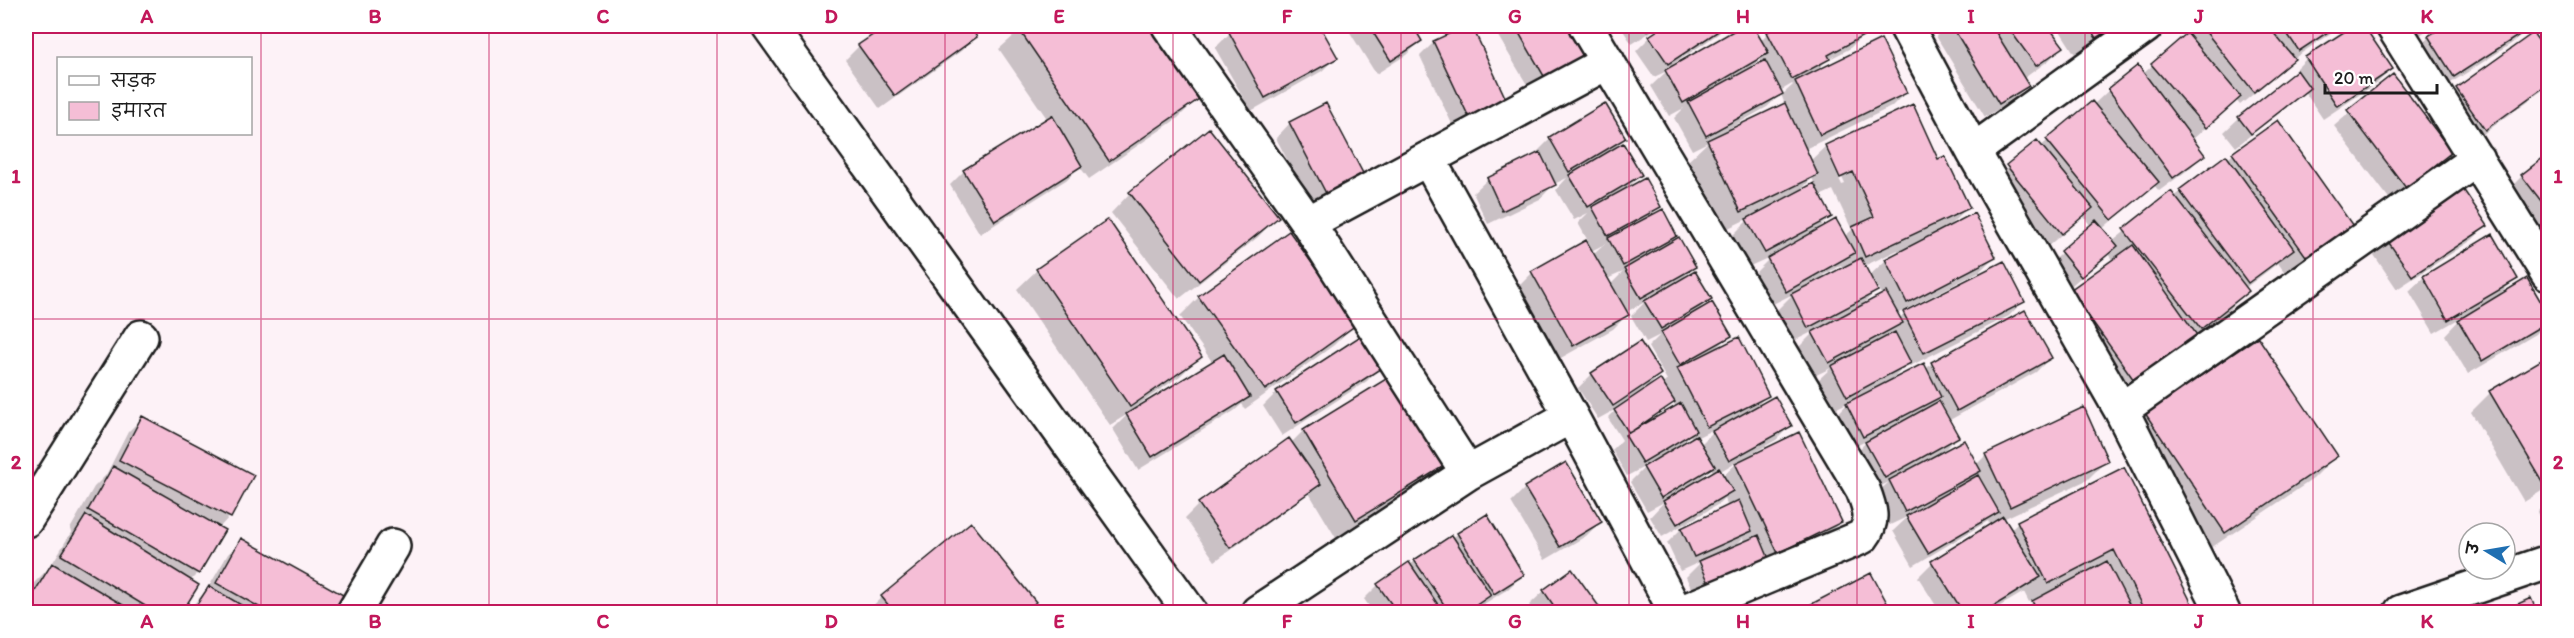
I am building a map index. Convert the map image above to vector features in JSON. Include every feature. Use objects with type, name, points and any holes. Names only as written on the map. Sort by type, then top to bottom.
[{"type":"street","points":[[769,26],[1190,612]]},
{"type":"street","points":[[1169,26],[1308,223],[1468,473]]},
{"type":"street","points":[[1586,26],[1863,490],[1871,511],[1868,529],[1862,537],[1682,612]]},
{"type":"street","points":[[1906,26],[1973,151],[2121,410],[2223,612]]},
{"type":"street","points":[[1973,151],[2146,26]]},
{"type":"street","points":[[2392,26],[2548,274]]},
{"type":"street","points":[[1308,223],[1608,62]]},
{"type":"street","points":[[1428,159],[1571,416],[1676,612]]},
{"type":"street","points":[[2121,410],[2476,159]]},
{"type":"street","points":[[26,520],[34,483],[141,337]]},
{"type":"street","points":[[1258,612],[1468,473],[1571,416]]},
{"type":"street","points":[[354,612],[393,546]]},
{"type":"street","points":[[2401,612],[2548,562]]},
{"type":"building","points":[[886,26],[969,26],[977,37],[895,96],[858,45]]},
{"type":"building","points":[[1022,26],[1149,26],[1199,99],[1109,161],[1018,28]]},
{"type":"building","points":[[1241,26],[1320,26],[1338,58],[1265,98],[1229,32]]},
{"type":"building","points":[[1369,26],[1413,26],[1422,41],[1391,61]]},
{"type":"building","points":[[1466,26],[1472,26],[1511,110],[1474,128],[1433,41]]},
{"type":"building","points":[[1515,26],[1570,26],[1594,66],[1552,90]]},
{"type":"building","points":[[1643,26],[1655,26],[1647,31]]},
{"type":"building","points":[[1664,26],[1726,26],[1668,64],[1649,36]]},
{"type":"building","points":[[1742,26],[1753,26],[1769,53],[1683,103],[1665,70]]},
{"type":"building","points":[[1779,26],[1860,26],[1865,35],[1828,55],[1830,59],[1792,79],[1767,32]]},
{"type":"building","points":[[1952,26],[1992,26],[2029,86],[1999,104]]},
{"type":"building","points":[[2007,26],[2048,26],[2064,47],[2036,66]]},
{"type":"building","points":[[2088,26],[2115,26],[2096,38]]},
{"type":"building","points":[[2201,26],[2268,26],[2295,59],[2254,92]]},
{"type":"building","points":[[2282,26],[2337,26],[2299,51]]},
{"type":"building","points":[[2353,26],[2364,26],[2393,69],[2337,106],[2305,57]]},
{"type":"building","points":[[2444,26],[2524,26],[2527,30],[2454,77],[2428,36]]},
{"type":"building","points":[[2187,33],[2241,97],[2206,128],[2151,64]]},
{"type":"building","points":[[2533,33],[2548,54],[2548,84],[2485,130],[2456,88]]},
{"type":"building","points":[[1881,39],[1907,93],[1820,135],[1795,81]]},
{"type":"building","points":[[1765,60],[1783,94],[1706,136],[1688,102]]},
{"type":"building","points":[[2138,65],[2205,155],[2173,178],[2108,89]]},
{"type":"building","points":[[2297,70],[2310,88],[2251,134],[2238,117]]},
{"type":"building","points":[[2393,74],[2452,152],[2406,188],[2347,110]]},
{"type":"building","points":[[2092,101],[2159,182],[2112,220],[2046,139]]},
{"type":"building","points":[[1326,103],[1366,179],[1329,199],[1289,122]]},
{"type":"building","points":[[1605,103],[1626,138],[1569,172],[1549,137]]},
{"type":"building","points":[[1785,103],[1818,175],[1741,212],[1707,140]]},
{"type":"building","points":[[1913,104],[1938,159],[1945,156],[1970,208],[1865,257],[1852,227],[1874,217],[1853,172],[1840,178],[1825,145]]},
{"type":"building","points":[[1052,115],[1082,166],[995,221],[963,170]]},
{"type":"building","points":[[2278,120],[2353,226],[2308,259],[2232,153]]},
{"type":"building","points":[[1209,128],[1279,217],[1199,281],[1129,192]]},
{"type":"building","points":[[2037,140],[2093,208],[2062,234],[2006,165]]},
{"type":"building","points":[[1623,143],[1642,175],[1588,207],[1569,175]]},
{"type":"building","points":[[1540,152],[1556,185],[1502,211],[1487,178]]},
{"type":"building","points":[[2548,154],[2548,210],[2521,175]]},
{"type":"building","points":[[2226,155],[2294,249],[2248,283],[2179,190]]},
{"type":"building","points":[[1645,178],[1661,207],[1608,236],[1592,207]]},
{"type":"building","points":[[1814,183],[1832,217],[1765,253],[1746,219]]},
{"type":"building","points":[[2463,189],[2488,226],[2412,276],[2387,240]]},
{"type":"building","points":[[2171,191],[2249,291],[2201,329],[2123,229]]},
{"type":"building","points":[[1663,209],[1677,236],[1623,266],[1608,238]]},
{"type":"building","points":[[1974,213],[1996,257],[1907,303],[1885,259]]},
{"type":"building","points":[[1108,219],[1202,357],[1130,407],[1036,269]]},
{"type":"building","points":[[1836,219],[1855,253],[1786,292],[1767,258]]},
{"type":"building","points":[[2096,220],[2118,246],[2081,277],[2060,251]]},
{"type":"building","points":[[1289,231],[1356,325],[1265,390],[1198,296]]},
{"type":"building","points":[[2492,234],[2518,279],[2448,320],[2423,276]]},
{"type":"building","points":[[1679,237],[1696,267],[1641,298],[1624,269]]},
{"type":"building","points":[[1586,240],[1629,315],[1573,346],[1531,271]]},
{"type":"building","points":[[2133,245],[2199,338],[2136,383],[2070,290]]},
{"type":"building","points":[[1861,258],[1878,291],[1808,328],[1791,294]]},
{"type":"building","points":[[2004,261],[2025,302],[1924,353],[1903,312]]},
{"type":"building","points":[[1695,271],[1712,299],[1661,329],[1644,301]]},
{"type":"building","points":[[2527,278],[2548,314],[2548,322],[2482,361],[2458,320]]},
{"type":"building","points":[[1886,292],[1903,323],[1829,363],[1812,332]]},
{"type":"building","points":[[1712,302],[1732,336],[1680,365],[1661,332]]},
{"type":"building","points":[[2025,310],[2052,358],[1957,411],[1931,362]]},
{"type":"building","points":[[1895,332],[1911,363],[1847,397],[1831,366]]},
{"type":"building","points":[[1362,335],[1383,367],[1296,423],[1276,391]]},
{"type":"building","points":[[1739,337],[1769,396],[1707,427],[1677,368]]},
{"type":"building","points":[[2258,337],[2338,456],[2225,533],[2145,413]]},
{"type":"building","points":[[1640,341],[1661,374],[1613,406],[1591,373]]},
{"type":"building","points":[[1224,354],[1250,397],[1152,457],[1126,414]]},
{"type":"building","points":[[2548,356],[2548,481],[2544,484],[2489,391]]},
{"type":"building","points":[[1924,363],[1941,397],[1863,437],[1846,403]]},
{"type":"building","points":[[1399,371],[1452,461],[1356,520],[1303,430]]},
{"type":"building","points":[[1660,379],[1675,402],[1629,433],[1614,410]]},
{"type":"building","points":[[1775,396],[1792,426],[1729,461],[1712,431]]},
{"type":"building","points":[[1939,401],[1959,437],[1885,478],[1865,442]]},
{"type":"building","points":[[1681,403],[1696,431],[1642,463],[1625,435]]},
{"type":"building","points":[[2084,407],[2108,461],[2010,507],[1985,454]]},
{"type":"building","points":[[142,416],[254,475],[231,518],[119,460]]},
{"type":"building","points":[[1799,432],[1842,522],[1778,553],[1735,463]]},
{"type":"building","points":[[1696,435],[1715,466],[1661,498],[1643,467]]},
{"type":"building","points":[[1289,438],[1321,484],[1230,548],[1198,503]]},
{"type":"building","points":[[1964,440],[1981,471],[1905,512],[1889,480]]},
{"type":"building","points":[[1566,462],[1602,522],[1560,547],[1524,487]]},
{"type":"building","points":[[113,466],[225,530],[199,574],[88,510]]},
{"type":"building","points":[[2124,467],[2196,612],[2145,612],[2114,550],[2048,584],[2017,521]]},
{"type":"building","points":[[1719,468],[1733,491],[1677,524],[1663,501]]},
{"type":"building","points":[[1978,475],[1999,512],[1928,553],[1906,516]]},
{"type":"building","points":[[1739,500],[1752,531],[1694,557],[1681,528]]},
{"type":"building","points":[[1487,514],[1524,575],[1494,594],[1457,533]]},
{"type":"building","points":[[86,515],[199,585],[182,612],[155,612],[61,555]]},
{"type":"building","points":[[2003,516],[2041,577],[1984,612],[1963,612],[1931,561]]},
{"type":"building","points":[[971,522],[1036,602],[1024,612],[894,612],[881,596]]},
{"type":"building","points":[[1452,535],[1491,595],[1466,612],[1449,612],[1414,560]]},
{"type":"building","points":[[1759,535],[1772,566],[1713,592],[1699,561]]},
{"type":"building","points":[[241,538],[345,596],[336,612],[268,612],[216,583]]},
{"type":"building","points":[[2107,561],[2133,612],[2038,612],[2032,601]]},
{"type":"building","points":[[1409,562],[1443,612],[1397,612],[1377,584]]},
{"type":"building","points":[[52,563],[135,612],[37,612],[26,606]]},
{"type":"building","points":[[1572,569],[1603,612],[1558,612],[1543,590]]},
{"type":"building","points":[[1871,573],[1892,612],[1798,612],[1798,611]]},
{"type":"building","points":[[209,586],[253,612],[192,612]]},
{"type":"building","points":[[2531,598],[2537,612],[2500,612]]}]
